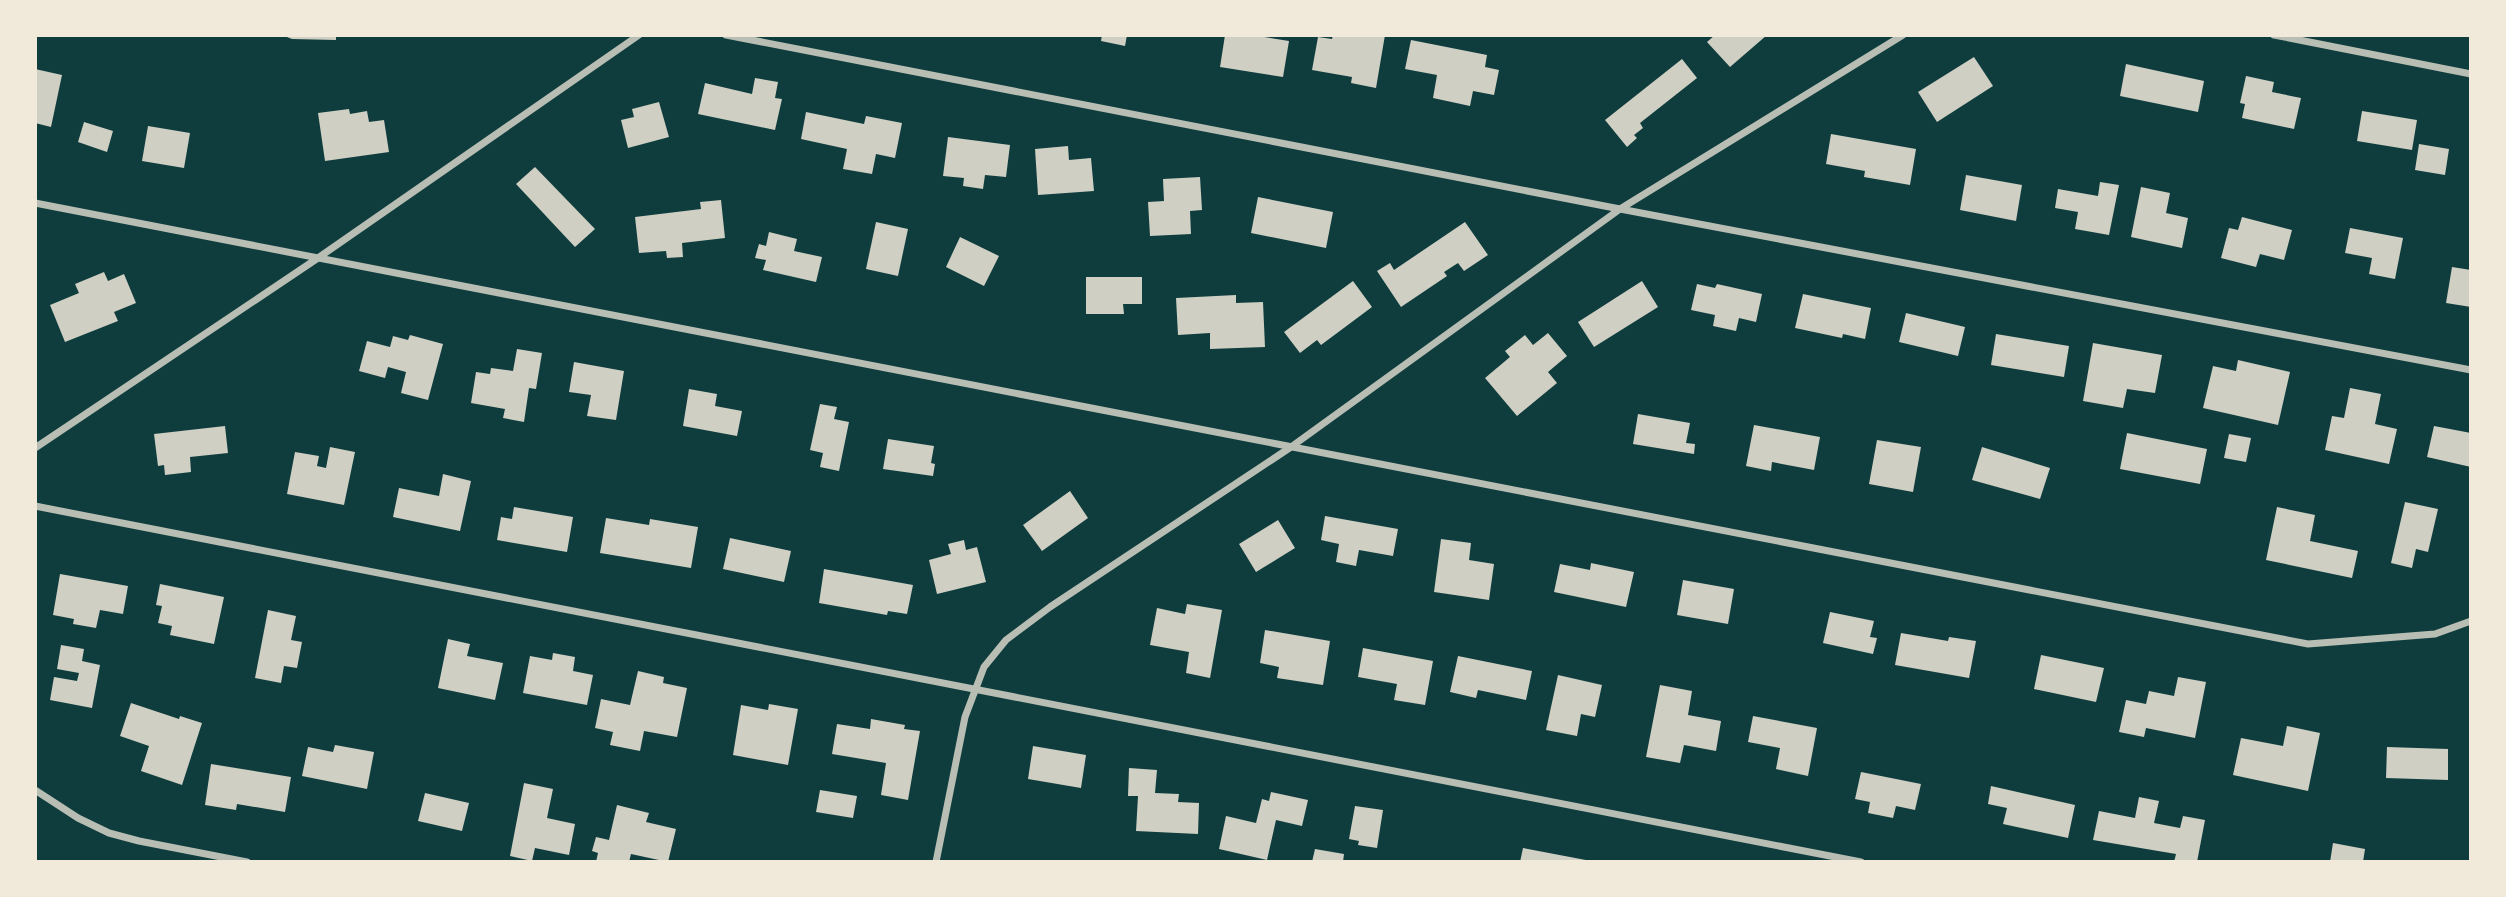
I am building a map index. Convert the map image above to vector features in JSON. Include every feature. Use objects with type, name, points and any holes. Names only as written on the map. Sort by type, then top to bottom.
[{"type":"street","points":[[35,448],[318,258],[639,35]]},
{"type":"street","points":[[726,35],[1620,209],[2471,370]]},
{"type":"street","points":[[936,862],[965,717],[973,690],[984,667],[1006,640],[1050,607],[1291,447],[1620,209],[1903,35]]},
{"type":"street","points":[[2274,35],[2471,74]]},
{"type":"street","points":[[35,202],[2308,644],[2435,634],[2471,621]]},
{"type":"street","points":[[35,506],[1861,862]]},
{"type":"street","points":[[35,790],[78,818],[109,833],[247,862]]},
{"type":"building","points":[[282,35],[336,35],[336,40],[292,39]]},
{"type":"building","points":[[1102,35],[1127,35],[1125,46],[1101,41]]},
{"type":"building","points":[[1225,35],[1252,35],[1289,41],[1283,77],[1220,67]]},
{"type":"building","points":[[1333,35],[1385,35],[1376,88],[1351,83],[1352,77],[1312,70],[1318,37],[1332,39]]},
{"type":"building","points":[[1715,35],[1767,35],[1730,67],[1707,42]]},
{"type":"building","points":[[1411,40],[1487,55],[1485,67],[1499,70],[1494,95],[1473,91],[1470,106],[1433,98],[1437,75],[1405,69]]},
{"type":"building","points":[[1974,57],[1993,86],[1937,122],[1918,92]]},
{"type":"building","points":[[1682,59],[1697,78],[1640,123],[1643,128],[1634,135],[1637,138],[1627,147],[1605,120]]},
{"type":"building","points":[[2126,64],[2204,81],[2198,112],[2120,96]]},
{"type":"building","points":[[35,69],[62,75],[51,127],[35,123]]},
{"type":"building","points":[[2246,76],[2274,82],[2272,92],[2301,98],[2294,129],[2242,118],[2245,104],[2240,103]]},
{"type":"building","points":[[755,78],[778,82],[775,98],[782,99],[775,130],[698,114],[705,83],[752,94]]},
{"type":"building","points":[[659,102],[669,137],[628,148],[621,120],[634,117],[632,109]]},
{"type":"building","points":[[349,109],[350,114],[367,111],[369,122],[384,120],[389,152],[325,161],[318,113]]},
{"type":"building","points":[[2362,111],[2417,120],[2412,150],[2357,141]]},
{"type":"building","points":[[806,112],[864,124],[866,116],[902,123],[895,158],[876,154],[872,174],[843,169],[847,149],[801,139]]},
{"type":"building","points":[[84,122],[113,131],[107,152],[78,142]]},
{"type":"building","points":[[148,126],[190,133],[184,168],[142,161]]},
{"type":"building","points":[[1831,134],[1916,149],[1910,185],[1864,177],[1865,171],[1826,164]]},
{"type":"building","points":[[948,137],[1010,145],[1006,177],[985,175],[983,189],[963,186],[964,178],[943,176]]},
{"type":"building","points":[[2419,144],[2449,149],[2445,175],[2415,170]]},
{"type":"building","points":[[1068,146],[1069,160],[1091,158],[1094,191],[1038,195],[1035,149]]},
{"type":"building","points":[[535,167],[595,229],[575,247],[516,184]]},
{"type":"building","points":[[1966,175],[2022,185],[2016,221],[1960,210]]},
{"type":"building","points":[[1200,177],[1202,210],[1190,211],[1191,234],[1150,236],[1148,202],[1164,201],[1163,179]]},
{"type":"building","points":[[2100,182],[2119,185],[2109,235],[2075,229],[2078,212],[2055,208],[2058,189],[2098,196]]},
{"type":"building","points":[[2141,187],[2170,193],[2166,213],[2188,218],[2182,248],[2131,237]]},
{"type":"building","points":[[1258,197],[1333,212],[1326,248],[1251,233]]},
{"type":"building","points":[[721,200],[725,238],[682,243],[683,257],[667,258],[666,251],[639,253],[635,217],[701,209],[700,202]]},
{"type":"building","points":[[2242,217],[2292,230],[2284,260],[2260,254],[2256,267],[2221,258],[2229,228],[2238,230]]},
{"type":"building","points":[[876,222],[908,229],[898,276],[866,269]]},
{"type":"building","points":[[1465,222],[1488,255],[1464,271],[1458,263],[1444,272],[1447,276],[1401,307],[1377,271],[1390,263],[1394,270]]},
{"type":"building","points":[[2350,228],[2403,238],[2395,279],[2369,274],[2372,258],[2345,253]]},
{"type":"building","points":[[769,232],[797,239],[794,251],[822,257],[816,282],[763,270],[766,260],[755,258],[759,244],[766,246]]},
{"type":"building","points":[[960,237],[999,256],[984,286],[946,267]]},
{"type":"building","points":[[2452,267],[2471,270],[2471,307],[2446,303]]},
{"type":"building","points":[[104,272],[108,281],[124,274],[136,303],[114,312],[118,321],[65,342],[50,305],[79,293],[75,284]]},
{"type":"building","points":[[1086,277],[1142,277],[1142,304],[1123,304],[1124,314],[1086,314]]},
{"type":"building","points":[[1353,281],[1372,307],[1321,345],[1317,340],[1300,353],[1284,332]]},
{"type":"building","points":[[1642,281],[1658,307],[1594,347],[1578,322]]},
{"type":"building","points":[[1697,284],[1715,288],[1717,284],[1762,294],[1756,322],[1739,318],[1736,331],[1713,326],[1715,315],[1691,310]]},
{"type":"building","points":[[1803,294],[1871,308],[1865,339],[1843,334],[1842,338],[1795,328]]},
{"type":"building","points":[[1236,295],[1236,303],[1263,302],[1265,347],[1210,349],[1210,333],[1178,335],[1176,298]]},
{"type":"building","points":[[1906,313],[1965,327],[1958,356],[1899,342]]},
{"type":"building","points":[[1548,333],[1567,356],[1548,372],[1557,383],[1517,416],[1485,378],[1510,357],[1505,351],[1525,335],[1533,345]]},
{"type":"building","points":[[1996,334],[2069,346],[2064,377],[1991,365]]},
{"type":"building","points":[[410,335],[443,344],[428,400],[401,393],[406,372],[388,367],[385,378],[359,371],[367,341],[390,347],[393,336],[408,340]]},
{"type":"building","points":[[2093,343],[2162,355],[2155,393],[2127,389],[2123,408],[2083,401]]},
{"type":"building","points":[[517,349],[542,353],[536,389],[529,388],[524,422],[503,418],[505,409],[471,403],[476,372],[490,374],[491,368],[513,371]]},
{"type":"building","points":[[2238,360],[2290,372],[2278,425],[2203,408],[2213,366],[2236,371]]},
{"type":"building","points":[[574,362],[624,371],[616,420],[587,416],[591,395],[569,392]]},
{"type":"building","points":[[2350,388],[2381,394],[2375,424],[2397,429],[2389,464],[2325,450],[2332,416],[2344,418]]},
{"type":"building","points":[[689,389],[717,394],[715,406],[742,411],[737,436],[683,426]]},
{"type":"building","points":[[820,404],[837,407],[834,419],[849,422],[839,471],[820,467],[823,453],[810,450]]},
{"type":"building","points":[[1638,414],[1690,423],[1686,443],[1695,444],[1694,454],[1633,444]]},
{"type":"building","points":[[1754,425],[1820,437],[1814,470],[1772,462],[1771,471],[1746,466]]},
{"type":"building","points":[[225,426],[228,453],[190,457],[191,472],[165,475],[164,465],[158,466],[154,434]]},
{"type":"building","points":[[2434,426],[2471,433],[2471,467],[2427,457]]},
{"type":"building","points":[[2127,433],[2207,449],[2200,484],[2120,469]]},
{"type":"building","points":[[2229,434],[2251,438],[2246,462],[2224,458]]},
{"type":"building","points":[[888,439],[934,446],[931,463],[935,464],[933,476],[883,469]]},
{"type":"building","points":[[1877,440],[1921,447],[1913,492],[1869,484]]},
{"type":"building","points":[[330,447],[355,452],[344,505],[287,494],[295,452],[319,456],[317,466],[326,468]]},
{"type":"building","points":[[1982,447],[2050,468],[2040,499],[1972,480]]},
{"type":"building","points":[[443,474],[471,481],[460,531],[393,517],[399,488],[439,496]]},
{"type":"building","points":[[1070,491],[1088,518],[1042,551],[1023,525]]},
{"type":"building","points":[[2405,502],[2438,509],[2428,552],[2416,549],[2412,568],[2391,563]]},
{"type":"building","points":[[514,507],[573,517],[567,552],[497,540],[501,517],[512,519]]},
{"type":"building","points":[[2277,507],[2315,515],[2310,541],[2358,551],[2352,578],[2266,560]]},
{"type":"building","points":[[1325,516],[1398,529],[1393,556],[1359,550],[1356,566],[1336,562],[1339,544],[1321,540]]},
{"type":"building","points":[[606,518],[649,525],[650,519],[698,527],[691,568],[600,553]]},
{"type":"building","points":[[1278,520],[1295,548],[1256,572],[1239,544]]},
{"type":"building","points":[[730,538],[791,551],[784,582],[723,569]]},
{"type":"building","points":[[1441,539],[1471,543],[1469,560],[1494,564],[1489,600],[1434,592]]},
{"type":"building","points":[[964,540],[966,550],[977,547],[986,582],[937,594],[929,560],[951,554],[948,544]]},
{"type":"building","points":[[1591,563],[1634,572],[1626,607],[1554,592],[1560,564],[1590,570]]},
{"type":"building","points":[[824,569],[913,585],[907,614],[888,611],[887,615],[819,603]]},
{"type":"building","points":[[60,574],[128,586],[123,614],[100,610],[96,628],[73,624],[74,619],[53,615]]},
{"type":"building","points":[[1683,580],[1734,589],[1728,624],[1677,615]]},
{"type":"building","points":[[160,584],[224,597],[214,644],[170,635],[172,626],[158,623],[162,606],[156,605]]},
{"type":"building","points":[[1187,604],[1222,610],[1210,678],[1186,673],[1189,652],[1150,645],[1157,608],[1185,614]]},
{"type":"building","points":[[268,610],[296,616],[291,640],[302,642],[297,668],[284,666],[281,683],[255,678]]},
{"type":"building","points":[[1830,612],[1874,621],[1870,637],[1877,638],[1873,654],[1823,643]]},
{"type":"building","points":[[1265,630],[1330,641],[1323,685],[1277,678],[1279,667],[1260,663]]},
{"type":"building","points":[[1901,633],[1948,641],[1949,637],[1976,641],[1969,678],[1895,665]]},
{"type":"building","points":[[448,639],[470,644],[467,656],[503,663],[495,700],[438,688]]},
{"type":"building","points":[[61,645],[84,649],[82,661],[100,665],[92,708],[50,700],[54,677],[77,681],[79,673],[57,669]]},
{"type":"building","points":[[1363,648],[1433,661],[1425,705],[1394,700],[1397,684],[1358,677]]},
{"type":"building","points":[[553,653],[575,657],[573,671],[593,675],[587,705],[523,693],[530,656],[552,660]]},
{"type":"building","points":[[2041,655],[2104,668],[2096,702],[2034,689]]},
{"type":"building","points":[[1458,656],[1532,671],[1526,700],[1478,690],[1476,698],[1450,692]]},
{"type":"building","points":[[638,671],[664,677],[663,683],[687,688],[677,737],[644,731],[640,751],[610,745],[613,732],[595,728],[601,699],[630,705]]},
{"type":"building","points":[[1558,675],[1602,685],[1595,717],[1581,714],[1577,736],[1546,730]]},
{"type":"building","points":[[2178,677],[2206,682],[2195,738],[2146,728],[2144,737],[2119,732],[2126,700],[2146,704],[2149,691],[2174,696]]},
{"type":"building","points":[[1660,685],[1692,691],[1688,715],[1721,721],[1716,751],[1684,745],[1680,763],[1646,757]]},
{"type":"building","points":[[131,703],[179,719],[180,716],[202,723],[182,785],[141,771],[149,746],[120,736]]},
{"type":"building","points":[[769,704],[798,709],[788,765],[733,755],[741,705],[768,710]]},
{"type":"building","points":[[1753,716],[1817,728],[1808,776],[1776,769],[1780,748],[1748,742]]},
{"type":"building","points":[[871,719],[905,725],[904,729],[920,731],[908,800],[881,795],[886,763],[832,754],[837,724],[870,729]]},
{"type":"building","points":[[2287,726],[2320,733],[2308,791],[2233,775],[2241,738],[2283,746]]},
{"type":"building","points":[[335,745],[374,752],[367,789],[302,776],[308,747],[333,752]]},
{"type":"building","points":[[1033,746],[1086,755],[1081,788],[1028,779]]},
{"type":"building","points":[[2387,747],[2448,749],[2448,780],[2386,778]]},
{"type":"building","points":[[211,764],[291,777],[285,812],[237,804],[236,810],[205,805]]},
{"type":"building","points":[[1129,768],[1157,770],[1155,793],[1179,794],[1178,802],[1199,803],[1198,834],[1136,831],[1138,796],[1128,796]]},
{"type":"building","points":[[1861,772],[1921,784],[1915,810],[1896,806],[1893,818],[1868,813],[1870,802],[1855,799]]},
{"type":"building","points":[[524,783],[553,789],[547,818],[575,824],[569,855],[535,848],[532,861],[510,856]]},
{"type":"building","points":[[1991,786],[2075,805],[2068,838],[2003,824],[2007,808],[1988,804]]},
{"type":"building","points":[[820,790],[857,796],[853,818],[816,812]]},
{"type":"building","points":[[1271,792],[1308,800],[1302,826],[1276,820],[1267,860],[1219,849],[1226,816],[1256,823],[1262,799],[1269,801]]},
{"type":"building","points":[[425,793],[469,803],[462,831],[418,821]]},
{"type":"building","points":[[2139,797],[2159,801],[2154,823],[2180,828],[2183,816],[2205,820],[2197,862],[2174,862],[2176,854],[2093,840],[2099,811],[2135,818]]},
{"type":"building","points":[[617,805],[649,813],[646,822],[676,829],[668,862],[631,854],[629,862],[596,862],[598,853],[592,851],[596,837],[609,840]]},
{"type":"building","points":[[1355,806],[1383,810],[1377,848],[1358,845],[1359,841],[1349,839]]},
{"type":"building","points":[[2333,843],[2365,849],[2363,862],[2330,862]]},
{"type":"building","points":[[1523,848],[1591,861],[1591,862],[1520,862]]},
{"type":"building","points":[[1315,849],[1344,854],[1343,862],[1312,862]]}]
